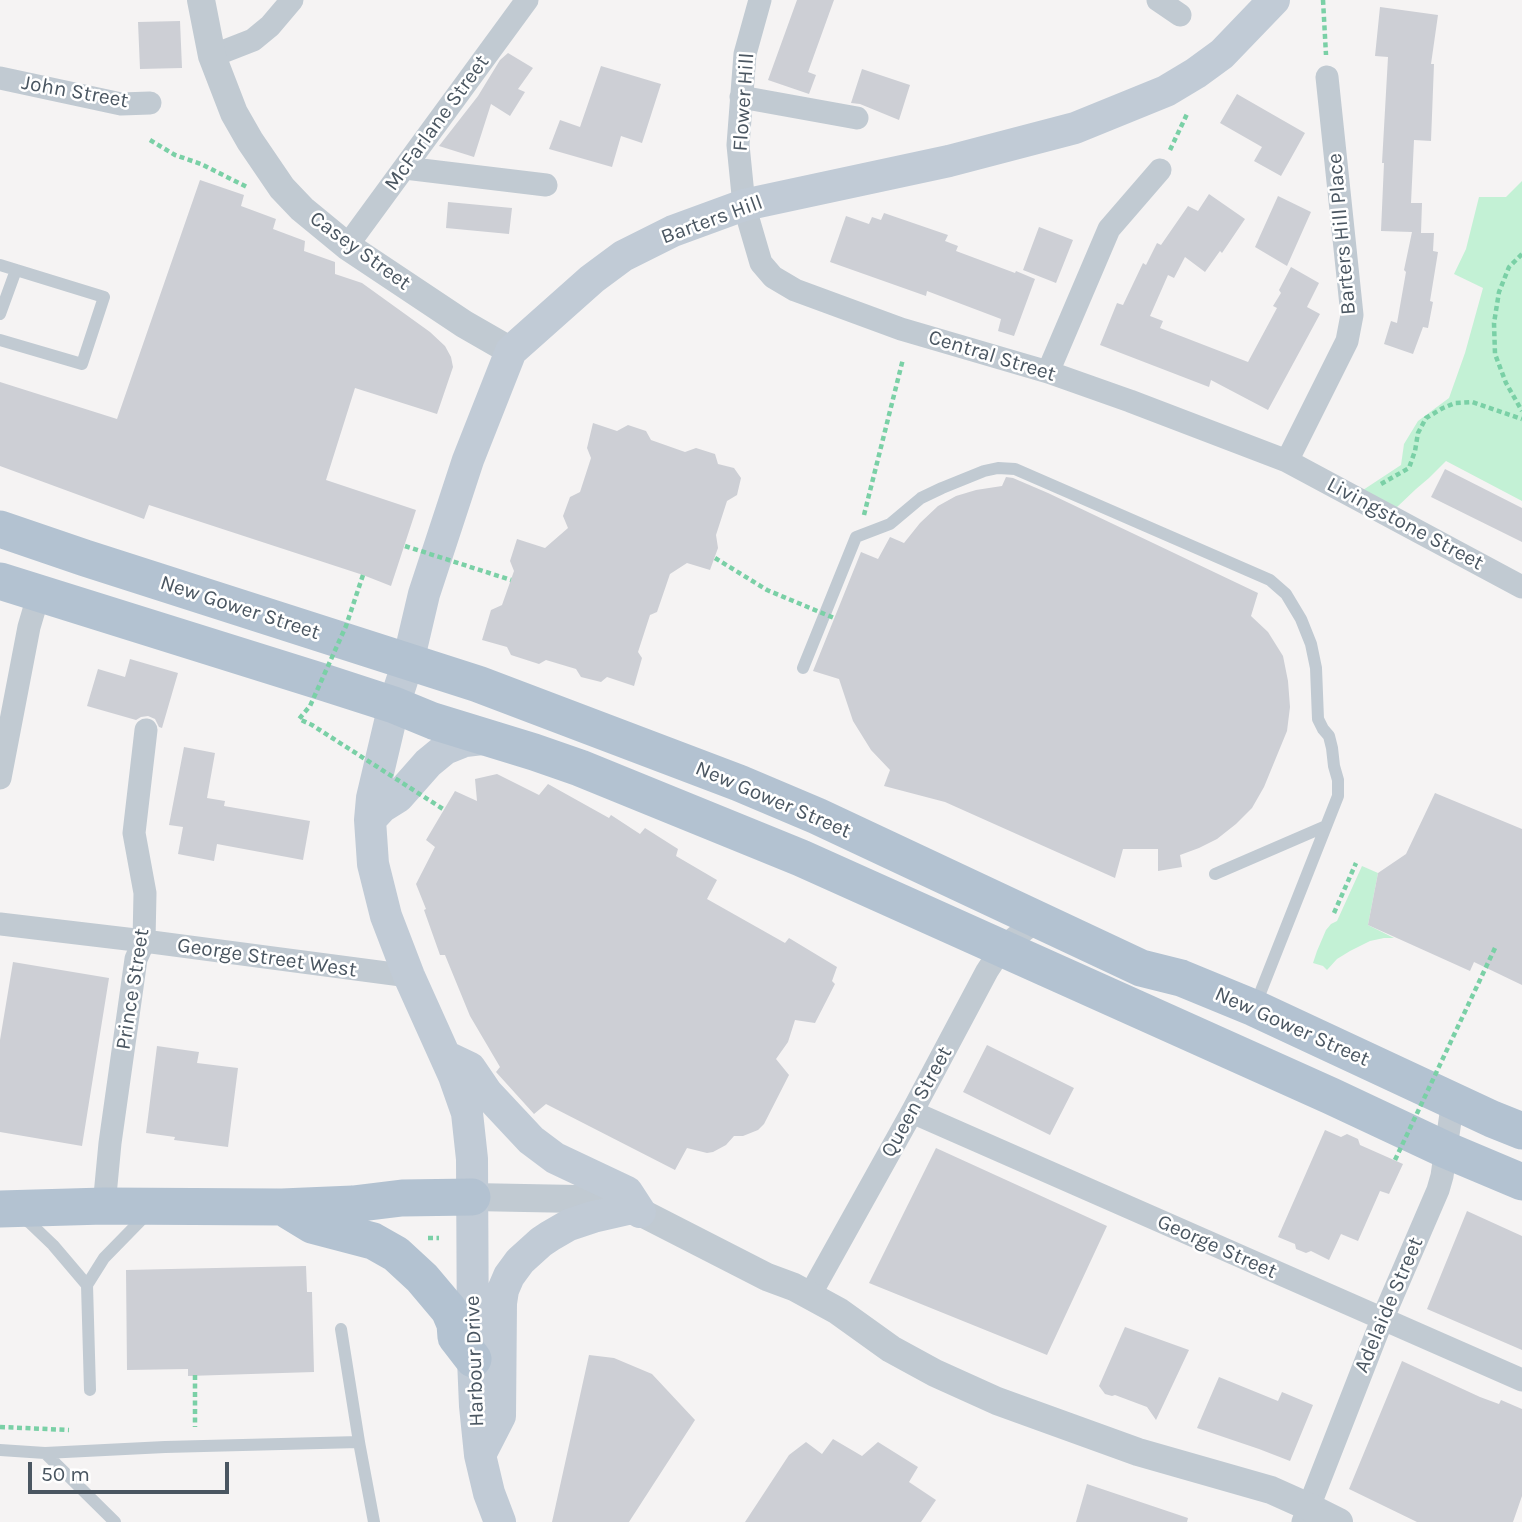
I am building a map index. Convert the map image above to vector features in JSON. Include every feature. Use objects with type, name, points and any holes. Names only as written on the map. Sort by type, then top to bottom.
[{"type":"main road","name":"Barters Hill","points":[[409,976],[386,916],[373,864],[370,820],[372,798],[428,582],[468,460],[511,351],[592,279],[623,257],[673,231],[744,205],[949,161],[1075,128],[1166,91],[1204,67],[1222,54],[1274,0]]},
{"type":"main road","name":"New Gower Street","points":[[0,529],[478,684],[739,783],[817,816],[1141,968],[1181,978],[1254,1008],[1522,1131]]},
{"type":"main road","name":"New Gower Street","points":[[0,581],[394,705],[433,721],[580,768],[776,848],[1522,1182]]},
{"type":"main road","points":[[370,820],[382,807],[398,797],[428,763],[445,749],[465,741],[491,738]]},
{"type":"main road","name":"Harbour Drive","points":[[409,976],[446,1057],[467,1113],[472,1147],[472,1359],[475,1406],[480,1455],[489,1493],[500,1522]]},
{"type":"main road","points":[[446,1057],[470,1068],[487,1094],[531,1140],[555,1158],[627,1192],[634,1210],[593,1217],[569,1225],[541,1242],[520,1261],[509,1276],[500,1303],[500,1416],[480,1455]]},
{"type":"main road","points":[[3,1209],[104,1206],[282,1207],[353,1204],[402,1198],[472,1197]]},
{"type":"main road","points":[[282,1207],[312,1225],[373,1241],[396,1254],[417,1272],[449,1310],[455,1324],[456,1338],[472,1359]]},
{"type":"street","name":"Casey Street","points":[[201,0],[212,56],[234,113],[282,188],[302,209],[347,246],[464,324],[511,351]]},
{"type":"street","points":[[212,56],[253,40],[270,26],[292,0]]},
{"type":"street","name":"McFarlane Street","points":[[347,246],[527,0]]},
{"type":"street","name":"Flower Hill","points":[[744,205],[738,145],[744,54],[760,0]]},
{"type":"street","points":[[1158,0],[1180,15]]},
{"type":"street","name":"Barters Hill Place","points":[[1287,461],[1347,341],[1352,315],[1327,77]]},
{"type":"street","name":"John Street","points":[[0,78],[121,104],[150,103]]},
{"type":"street","points":[[741,97],[858,118]]},
{"type":"street","points":[[405,168],[546,185]]},
{"type":"street","points":[[1048,372],[1109,229],[1160,170]]},
{"type":"street","name":"Central Street","points":[[744,205],[761,264],[773,277],[795,290],[901,329],[1048,372],[1287,461]]},
{"type":"street","name":"Livingstone Street","points":[[1287,461],[1522,587]]},
{"type":"street","points":[[0,778],[29,627],[39,593]]},
{"type":"street","name":"Prince Street","points":[[104,1206],[110,1143],[136,959],[144,941],[145,893],[134,833],[146,730]]},
{"type":"street","name":"Queen Street","points":[[810,1295],[987,971],[1002,948],[1037,920]]},
{"type":"street","name":"George Street West","points":[[0,925],[409,976]]},
{"type":"street","name":"Adelaide Street","points":[[1306,1514],[1382,1320],[1438,1190],[1453,1100]]},
{"type":"street","name":"George Street","points":[[912,1112],[1522,1380]]},
{"type":"street","points":[[472,1197],[577,1199],[634,1210],[767,1277],[810,1295],[913,1361],[997,1401],[1138,1452],[1255,1485],[1306,1514],[1339,1522]]},
{"type":"lane","points":[[0,265],[104,297],[82,364],[0,340]]},
{"type":"lane","points":[[0,314],[16,270]]},
{"type":"lane","points":[[803,668],[829,616],[856,537],[890,524],[921,498],[998,468],[1015,469],[1270,579],[1286,594],[1301,619],[1311,645],[1316,668],[1318,719],[1329,736],[1338,780],[1338,796],[1254,1008]]},
{"type":"lane","points":[[1215,874],[1326,826]]},
{"type":"lane","points":[[90,1390],[88,1285],[104,1258],[154,1207]]},
{"type":"lane","points":[[3,1209],[38,1230],[88,1285]]},
{"type":"lane","points":[[341,1329],[374,1522]]},
{"type":"lane","points":[[0,1450],[45,1453],[359,1442]]},
{"type":"lane","points":[[45,1453],[115,1522]]},
{"type":"path","points":[[1323,0],[1327,77]]},
{"type":"path","points":[[1160,170],[1192,104],[1204,67]]},
{"type":"path","points":[[150,140],[175,155],[201,164],[259,193]]},
{"type":"path","points":[[1522,254],[1508,267],[1499,292],[1494,323],[1495,354],[1506,383],[1522,411]]},
{"type":"path","points":[[864,515],[903,359]]},
{"type":"path","points":[[1377,486],[1409,468],[1426,418],[1443,408],[1455,403],[1472,402],[1522,419]]},
{"type":"path","points":[[405,546],[511,580]]},
{"type":"path","points":[[715,558],[767,590],[829,616]]},
{"type":"path","points":[[363,575],[346,626],[310,706],[299,719],[443,809]]},
{"type":"path","points":[[1334,913],[1356,863]]},
{"type":"path","points":[[1395,1160],[1495,948]]},
{"type":"path","points":[[428,1238],[439,1238]]},
{"type":"path","points":[[195,1375],[195,1432]]},
{"type":"path","points":[[0,1427],[72,1430]]},
{"type":"green space","points":[[1522,181],[1522,501],[1446,461],[1396,508],[1357,494],[1401,465],[1404,444],[1418,421],[1449,398],[1483,288],[1454,274],[1466,249],[1479,197],[1506,197]]},
{"type":"green space","points":[[1362,866],[1378,873],[1368,925],[1394,938],[1370,941],[1337,959],[1327,970],[1313,963],[1317,951],[1326,930],[1337,921]]},
{"type":"building","points":[[797,0],[834,0],[808,72],[816,75],[809,94],[768,80]]},
{"type":"building","points":[[1380,7],[1438,15],[1431,64],[1434,64],[1431,141],[1414,140],[1411,203],[1422,203],[1421,233],[1434,233],[1433,251],[1438,252],[1428,328],[1423,327],[1413,354],[1384,344],[1391,321],[1397,323],[1412,232],[1381,231],[1388,57],[1375,56]]},
{"type":"building","points":[[180,21],[182,68],[140,69],[138,22]]},
{"type":"building","points":[[508,53],[533,68],[518,89],[525,92],[510,116],[491,104],[474,157],[439,146],[478,96],[500,60]]},
{"type":"building","points":[[601,66],[661,84],[642,143],[621,136],[612,167],[549,149],[560,120],[580,127]]},
{"type":"building","points":[[862,69],[910,85],[899,120],[851,103]]},
{"type":"building","points":[[1237,94],[1305,133],[1281,176],[1254,161],[1262,147],[1220,123]]},
{"type":"building","points":[[200,180],[244,195],[241,206],[276,219],[273,229],[305,241],[304,251],[335,262],[335,274],[362,283],[430,332],[445,346],[451,357],[453,367],[437,414],[355,388],[326,480],[416,510],[391,586],[149,505],[144,519],[0,466],[0,382],[117,419]]},
{"type":"building","points":[[1209,194],[1245,219],[1222,253],[1220,251],[1205,272],[1185,257],[1174,278],[1168,275],[1150,316],[1163,321],[1160,328],[1248,362],[1277,308],[1273,306],[1291,267],[1319,283],[1307,307],[1320,314],[1268,410],[1211,380],[1209,387],[1100,345],[1117,303],[1123,305],[1143,263],[1146,265],[1157,243],[1161,245],[1188,206],[1198,211]]},
{"type":"building","points":[[1278,196],[1311,212],[1287,266],[1255,247]]},
{"type":"building","points":[[448,202],[512,208],[509,234],[446,228]]},
{"type":"building","points":[[884,213],[948,235],[945,241],[958,246],[956,251],[1035,279],[1014,336],[998,331],[1001,319],[927,291],[926,296],[830,262],[846,216],[869,224],[872,217],[881,220]]},
{"type":"building","points":[[1039,227],[1073,240],[1056,283],[1023,270]]},
{"type":"building","points":[[593,423],[617,431],[628,425],[646,431],[651,440],[685,452],[696,448],[715,454],[718,464],[734,468],[741,478],[737,495],[727,501],[716,535],[718,548],[710,570],[687,563],[670,574],[657,612],[650,615],[638,652],[642,658],[634,686],[607,677],[601,682],[581,677],[576,669],[546,660],[539,664],[511,655],[507,647],[482,640],[491,610],[502,605],[514,571],[510,561],[517,539],[545,548],[568,528],[563,516],[570,497],[580,492],[591,458],[587,448]]},
{"type":"building","points":[[1445,469],[1522,508],[1522,542],[1431,497]]},
{"type":"building","points":[[1006,477],[1048,493],[1258,593],[1251,616],[1268,632],[1283,656],[1290,707],[1287,731],[1264,787],[1252,808],[1217,839],[1180,855],[1182,867],[1158,871],[1158,849],[1123,849],[1115,878],[945,802],[884,786],[890,770],[871,750],[853,721],[839,679],[813,671],[861,552],[878,559],[890,537],[904,543],[938,506],[956,496],[1002,486]]},
{"type":"building","points":[[130,659],[178,673],[162,728],[155,719],[148,716],[136,720],[87,706],[98,669],[125,677]]},
{"type":"building","points":[[184,747],[215,753],[207,798],[225,801],[224,806],[310,821],[303,860],[217,844],[214,861],[178,854],[183,827],[169,825]]},
{"type":"building","points":[[497,774],[539,795],[548,784],[609,818],[611,815],[640,834],[645,828],[678,849],[676,856],[717,880],[707,899],[785,943],[789,938],[837,967],[832,981],[835,984],[815,1023],[795,1020],[788,1042],[776,1059],[789,1075],[764,1124],[758,1130],[743,1136],[734,1136],[726,1145],[713,1152],[687,1148],[675,1170],[546,1104],[534,1114],[496,1072],[500,1067],[470,1016],[445,955],[440,955],[416,884],[435,847],[426,840],[455,791],[477,801],[475,779]]},
{"type":"building","points":[[1435,793],[1522,829],[1522,985],[1474,962],[1470,971],[1368,925],[1378,873],[1406,854]]},
{"type":"building","points":[[13,962],[109,978],[82,1146],[0,1132],[0,1040]]},
{"type":"building","points":[[987,1045],[1074,1088],[1050,1135],[963,1092]]},
{"type":"building","points":[[157,1046],[199,1052],[197,1063],[238,1068],[228,1147],[174,1140],[175,1137],[146,1133]]},
{"type":"building","points":[[1325,1130],[1341,1137],[1347,1134],[1358,1139],[1360,1145],[1403,1164],[1389,1194],[1380,1191],[1358,1241],[1341,1234],[1329,1260],[1311,1251],[1306,1253],[1296,1249],[1295,1244],[1278,1237]]},
{"type":"building","points":[[936,1148],[1107,1226],[1047,1355],[869,1283]]},
{"type":"building","points":[[1467,1211],[1522,1236],[1522,1350],[1427,1309]]},
{"type":"building","points":[[306,1266],[307,1292],[312,1292],[314,1372],[188,1376],[188,1369],[127,1370],[126,1270]]},
{"type":"building","points":[[1125,1327],[1189,1350],[1156,1420],[1147,1407],[1105,1394],[1099,1386]]},
{"type":"building","points":[[589,1355],[614,1358],[652,1374],[695,1420],[629,1522],[552,1522]]},
{"type":"building","points":[[1402,1361],[1480,1397],[1499,1404],[1501,1400],[1522,1409],[1522,1496],[1513,1522],[1417,1522],[1349,1489]]},
{"type":"building","points":[[1219,1377],[1278,1401],[1282,1392],[1313,1405],[1290,1461],[1197,1428]]},
{"type":"building","points":[[833,1439],[862,1456],[878,1442],[918,1467],[909,1482],[936,1500],[921,1522],[745,1522],[789,1455],[806,1442],[822,1454]]},
{"type":"building","points":[[1087,1484],[1188,1518],[1187,1522],[1076,1522]]}]
